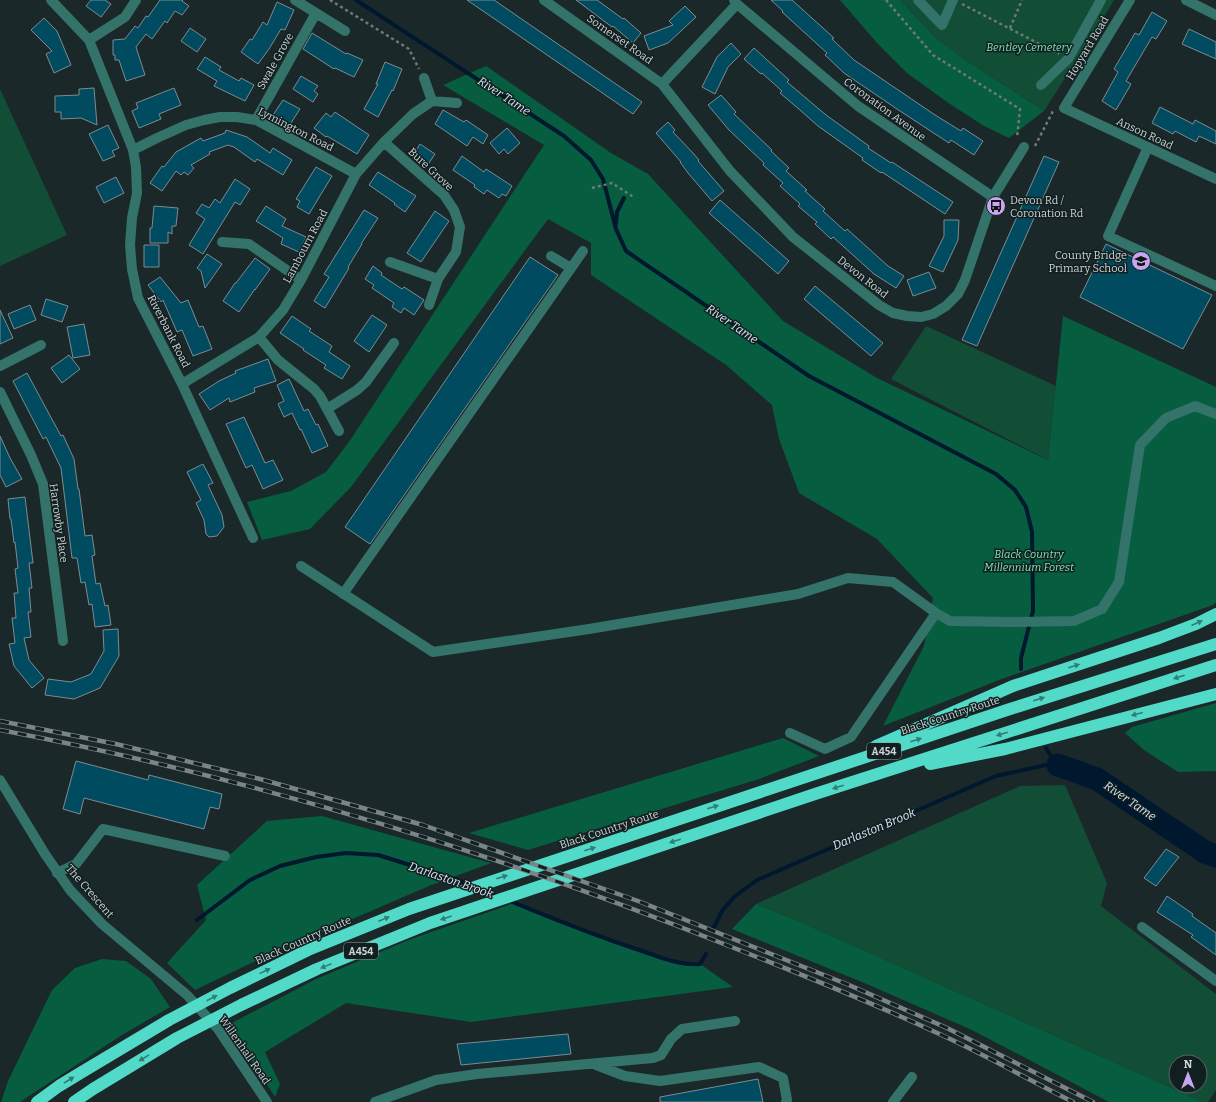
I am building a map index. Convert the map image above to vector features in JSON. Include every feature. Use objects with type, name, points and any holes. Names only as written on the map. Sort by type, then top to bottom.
[{"type":"highway","points":[[805,777],[1014,686],[1152,641],[1196,624],[1216,614]]},
{"type":"highway","name":"Black Country Route","points":[[37,1102],[59,1086],[169,1020],[230,988],[308,950],[409,909],[1010,709],[1216,644]]},
{"type":"highway","name":"A454","points":[[74,1102],[177,1038],[241,1005],[324,966],[430,923],[864,778],[1216,665]]},
{"type":"highway","points":[[864,778],[1005,748],[1216,694]]},
{"type":"street","name":"Riverbank Road","points":[[51,0],[89,40],[133,150],[136,167],[137,193],[132,218],[130,245],[132,269],[138,298],[182,384],[253,538]]},
{"type":"street","points":[[89,40],[125,17],[136,0]]},
{"type":"street","points":[[295,0],[345,31]]},
{"type":"street","name":"Somerset Road","points":[[544,0],[662,84]]},
{"type":"street","points":[[918,0],[942,25],[957,2]]},
{"type":"street","points":[[1042,85],[1068,59],[1101,0]]},
{"type":"street","name":"Hopyard Road","points":[[1064,108],[1130,0]]},
{"type":"street","points":[[1186,0],[1216,14]]},
{"type":"street","points":[[662,84],[736,2]]},
{"type":"street","name":"Coronation Avenue","points":[[736,2],[858,106],[993,197]]},
{"type":"street","name":"Swale Grove","points":[[256,120],[316,13]]},
{"type":"street","points":[[424,78],[432,101],[457,103]]},
{"type":"street","name":"Devon Road","points":[[662,84],[730,171],[793,237],[879,305],[893,313],[907,316],[921,317],[933,314],[946,306],[958,294],[965,280],[993,197],[1028,149]]},
{"type":"street","name":"Lambourn Road","points":[[182,384],[258,337],[283,310],[302,280],[356,174],[384,142],[413,114],[432,101]]},
{"type":"street","name":"Anson Road","points":[[1064,108],[1216,179]]},
{"type":"street","name":"Lymington Road","points":[[133,150],[186,125],[220,117],[237,117],[256,120],[356,174]]},
{"type":"street","name":"Bure Grove","points":[[384,142],[444,194],[454,210],[460,227],[456,252],[438,279],[429,305]]},
{"type":"street","points":[[1148,147],[1108,236],[1216,286]]},
{"type":"street","points":[[222,242],[249,244],[302,280]]},
{"type":"street","points":[[343,594],[582,251]]},
{"type":"street","points":[[551,256],[571,268]]},
{"type":"street","points":[[390,262],[438,279]]},
{"type":"street","points":[[258,337],[278,360],[314,389],[320,396],[339,431]]},
{"type":"street","points":[[327,409],[357,390],[366,382],[374,373],[394,343]]},
{"type":"street","points":[[0,366],[41,345]]},
{"type":"street","name":"Harrowby Place","points":[[0,392],[31,455],[43,484],[63,641]]},
{"type":"street","points":[[301,566],[433,652],[798,594],[848,578],[893,582],[936,613],[950,621],[1074,621],[1102,609],[1119,582],[1140,445],[1166,418],[1195,406],[1216,414]]},
{"type":"street","points":[[790,733],[825,749],[851,737],[936,613]]},
{"type":"street","name":"The Crescent","points":[[0,780],[57,873],[70,890],[102,924],[187,995]]},
{"type":"street","points":[[57,873],[76,864],[103,829],[225,856]]},
{"type":"street","points":[[1142,927],[1216,981]]},
{"type":"street","name":"Willenhall Road","points":[[187,995],[218,1029],[266,1102]]},
{"type":"street","points":[[375,1102],[436,1080],[477,1074],[653,1058],[661,1055],[671,1039],[682,1029],[735,1021]]},
{"type":"street","points":[[594,1064],[625,1076],[660,1081],[705,1076],[759,1067],[783,1078],[787,1100],[786,1102]]},
{"type":"street","points":[[893,1102],[912,1077]]},
{"type":"path","points":[[330,0],[409,49],[424,78]]},
{"type":"path","points":[[886,0],[933,55],[1020,109],[1018,137]]},
{"type":"path","points":[[1010,28],[1022,0]]},
{"type":"path","points":[[957,2],[1068,59]]},
{"type":"path","points":[[1028,149],[1052,111]]},
{"type":"path","points":[[592,188],[612,183],[635,198]]},
{"type":"green space","points":[[840,0],[900,0],[935,37],[967,61],[1044,111],[1009,138],[984,126],[947,102],[907,73],[877,43]]},
{"type":"green space","name":"Bentley Cemetery","points":[[900,0],[1114,0],[1044,111],[967,61],[935,37]]},
{"type":"green space","name":"Black Country Millennium Forest","points":[[486,66],[611,153],[648,174],[783,321],[877,378],[1048,460],[1063,316],[1216,387],[1216,602],[1213,605],[999,680],[883,726],[924,646],[933,598],[877,539],[799,493],[779,439],[772,405],[726,365],[591,275],[591,243],[548,219],[351,487],[310,529],[262,540],[247,502],[291,491],[326,472],[349,442],[544,145],[443,85]]},
{"type":"green space","points":[[0,89],[67,235],[0,266]]},
{"type":"green space","points":[[926,326],[1056,386],[1048,460],[891,379]]},
{"type":"green space","points":[[1216,703],[1216,771],[1178,772],[1144,750],[1125,733],[1132,727]]},
{"type":"green space","points":[[783,738],[819,756],[759,779],[528,850],[469,833]]},
{"type":"green space","points":[[1065,785],[1107,883],[1101,906],[1216,994],[1216,1090],[1208,1102],[1203,1102],[1185,1094],[1208,1094],[1208,1054],[1168,1054],[1168,1086],[796,920],[756,904],[1020,786]]},
{"type":"green space","points":[[322,816],[491,863],[429,886],[262,958],[195,990],[167,963],[206,920],[197,885],[267,821]]},
{"type":"green space","points":[[514,903],[593,934],[672,961],[691,965],[700,964],[733,987],[471,1022],[346,1003],[265,1052],[280,1084],[275,1097],[228,1025],[316,979],[411,939]]},
{"type":"green space","points":[[756,904],[796,920],[1168,1086],[1168,1094],[1185,1094],[1203,1102],[1109,1102],[972,1030],[862,982],[732,929]]},
{"type":"green space","points":[[102,959],[126,961],[151,979],[170,1007],[122,1035],[20,1102],[1,1102],[8,1081],[52,990],[75,968]]},
{"type":"building","points":[[91,0],[105,0],[111,4],[101,17],[86,6]]},
{"type":"building","points":[[160,0],[183,0],[182,1],[189,6],[182,15],[175,11],[167,23],[165,21],[152,39],[146,34],[136,47],[145,75],[126,81],[119,60],[115,60],[115,55],[113,55],[113,40],[125,39],[135,26],[138,28]]},
{"type":"building","points":[[467,0],[494,0],[642,102],[633,114]]},
{"type":"building","points":[[576,0],[597,0],[623,19],[624,18],[641,33],[633,43],[613,26],[612,27]]},
{"type":"building","points":[[771,0],[792,0],[834,38],[832,39],[854,60],[935,115],[961,131],[963,128],[983,141],[974,155],[951,140],[949,143],[844,73],[825,55],[827,53]]},
{"type":"building","points":[[277,2],[294,10],[285,30],[281,29],[258,64],[241,52],[250,39],[252,40],[263,22],[267,25]]},
{"type":"building","points":[[685,6],[696,17],[668,43],[649,50],[644,36],[673,25],[669,21]]},
{"type":"building","points":[[1152,12],[1167,21],[1156,39],[1152,37],[1126,81],[1131,84],[1116,110],[1102,101],[1118,72],[1114,69],[1135,33],[1139,35]]},
{"type":"building","points":[[44,18],[57,31],[71,65],[54,73],[46,54],[52,51],[31,30]]},
{"type":"building","points":[[190,28],[206,39],[197,52],[181,41]]},
{"type":"building","points":[[1189,29],[1216,42],[1216,59],[1182,44]]},
{"type":"building","points":[[312,33],[346,54],[347,53],[363,60],[354,77],[335,68],[334,69],[303,49]]},
{"type":"building","points":[[731,43],[741,54],[728,67],[715,94],[702,87],[717,57]]},
{"type":"building","points":[[754,48],[789,80],[787,82],[826,115],[869,146],[868,148],[953,202],[945,214],[862,160],[863,158],[818,126],[780,93],[782,91],[744,59]]},
{"type":"building","points":[[205,57],[221,67],[219,70],[239,81],[241,78],[254,85],[245,101],[214,86],[217,81],[197,69]]},
{"type":"building","points":[[385,62],[402,69],[393,91],[392,90],[378,117],[364,109],[378,84],[376,84]]},
{"type":"building","points":[[301,76],[318,86],[314,91],[318,94],[313,102],[293,89]]},
{"type":"building","points":[[94,88],[97,125],[81,118],[61,119],[61,112],[55,112],[55,96],[79,95],[79,89]]},
{"type":"building","points":[[174,88],[181,105],[159,114],[161,119],[139,128],[132,111],[138,108],[136,103]]},
{"type":"building","points":[[721,95],[736,112],[734,114],[789,168],[786,171],[825,209],[823,211],[845,231],[847,229],[888,266],[904,276],[896,288],[874,274],[833,237],[831,239],[815,224],[817,222],[798,206],[800,204],[780,186],[783,183],[729,130],[708,105]]},
{"type":"building","points":[[283,100],[300,109],[289,126],[273,115]]},
{"type":"building","points":[[1160,107],[1193,124],[1195,120],[1216,131],[1216,144],[1199,136],[1196,142],[1175,131],[1173,134],[1152,123]]},
{"type":"building","points":[[443,110],[464,122],[466,120],[488,135],[483,144],[473,137],[467,146],[435,124]]},
{"type":"building","points":[[335,112],[369,135],[357,154],[327,136],[326,137],[314,128],[326,113],[331,117]]},
{"type":"building","points":[[668,122],[675,130],[673,132],[699,160],[698,161],[724,191],[712,201],[656,133]]},
{"type":"building","points":[[108,125],[119,148],[112,151],[115,156],[103,161],[89,134]]},
{"type":"building","points":[[507,128],[520,143],[508,154],[504,149],[499,154],[490,143]]},
{"type":"building","points":[[226,130],[247,137],[270,153],[273,148],[292,160],[283,175],[257,159],[255,162],[234,147],[228,145],[209,152],[210,154],[191,165],[194,168],[188,175],[184,172],[181,175],[176,171],[162,191],[150,183],[162,166],[164,167],[176,152],[201,138],[203,141],[225,133]]},
{"type":"building","points":[[420,144],[435,154],[427,166],[412,157]]},
{"type":"building","points":[[462,156],[484,172],[486,169],[512,186],[506,196],[502,194],[499,198],[487,190],[484,194],[474,187],[475,185],[453,170]]},
{"type":"building","points":[[1044,156],[1059,162],[977,346],[962,340]]},
{"type":"building","points":[[316,167],[332,176],[309,214],[297,207],[300,201],[296,199]]},
{"type":"building","points":[[378,172],[416,196],[405,212],[394,204],[395,203],[369,185]]},
{"type":"building","points":[[116,177],[124,193],[104,203],[96,187]]},
{"type":"building","points":[[235,179],[250,189],[240,205],[235,202],[203,254],[189,245],[205,219],[196,213],[202,204],[209,208],[215,199],[220,203]]},
{"type":"building","points":[[720,200],[789,261],[778,274],[709,213]]},
{"type":"building","points":[[154,206],[178,208],[176,226],[172,226],[172,234],[168,232],[168,243],[150,243],[150,228],[152,228]]},
{"type":"building","points":[[266,206],[286,219],[282,226],[306,237],[299,252],[281,244],[283,238],[256,221]]},
{"type":"building","points":[[364,210],[378,218],[361,244],[348,267],[349,268],[325,308],[314,301],[329,277],[324,274]]},
{"type":"building","points":[[435,211],[449,221],[421,262],[407,253]]},
{"type":"building","points":[[944,220],[959,220],[958,240],[943,272],[929,266],[944,236]]},
{"type":"building","points":[[1106,244],[1212,295],[1183,349],[1080,297]]},
{"type":"building","points":[[144,245],[159,245],[159,267],[144,267]]},
{"type":"building","points":[[207,254],[222,264],[205,288],[201,271],[197,268]]},
{"type":"building","points":[[530,257],[558,275],[370,544],[345,527]]},
{"type":"building","points":[[255,258],[270,269],[239,312],[223,301]]},
{"type":"building","points":[[373,266],[382,273],[381,275],[402,289],[404,287],[424,300],[414,315],[404,308],[401,313],[392,307],[394,303],[372,288],[374,285],[365,279]]},
{"type":"building","points":[[929,272],[936,288],[913,296],[907,280]]},
{"type":"building","points":[[160,277],[181,303],[188,300],[199,327],[203,326],[212,349],[193,356],[182,330],[177,332],[163,300],[161,302],[148,285]]},
{"type":"building","points":[[815,286],[883,343],[871,356],[804,299]]},
{"type":"building","points":[[46,299],[68,306],[62,322],[41,315]]},
{"type":"building","points":[[30,305],[36,320],[14,329],[8,314]]},
{"type":"building","points":[[0,310],[13,338],[0,344]]},
{"type":"building","points":[[372,315],[387,325],[369,352],[354,341]]},
{"type":"building","points":[[292,316],[311,329],[309,331],[332,346],[329,352],[350,366],[342,379],[324,368],[326,365],[280,333]]},
{"type":"building","points":[[84,324],[90,355],[73,358],[67,327]]},
{"type":"building","points":[[69,355],[80,369],[62,383],[51,368]]},
{"type":"building","points":[[268,359],[276,381],[254,388],[255,392],[230,402],[229,398],[210,410],[199,394],[219,381],[236,373],[235,371]]},
{"type":"building","points":[[27,373],[61,436],[63,435],[74,459],[85,536],[92,535],[95,555],[92,556],[96,584],[100,583],[105,606],[108,605],[111,625],[95,627],[92,604],[89,605],[85,582],[81,583],[77,558],[72,558],[61,468],[46,437],[43,439],[13,381]]},
{"type":"building","points":[[289,379],[304,411],[308,409],[316,425],[318,424],[328,446],[312,453],[292,413],[284,417],[278,404],[284,401],[277,385]]},
{"type":"building","points":[[244,417],[265,463],[273,460],[283,480],[263,489],[252,465],[246,468],[226,424]]},
{"type":"building","points":[[0,436],[22,479],[6,487],[0,475]]},
{"type":"building","points":[[203,464],[213,483],[208,485],[222,515],[224,527],[217,536],[209,537],[206,534],[204,520],[196,503],[201,500],[187,472]]},
{"type":"building","points":[[25,497],[33,563],[29,563],[32,588],[29,588],[31,612],[28,612],[31,637],[24,638],[29,660],[44,678],[32,688],[14,666],[9,644],[15,643],[12,618],[16,618],[14,593],[18,593],[15,569],[18,568],[8,499]]},
{"type":"building","points":[[118,629],[119,656],[100,688],[74,699],[45,695],[48,679],[71,682],[91,674],[104,651],[103,630]]},
{"type":"building","points":[[76,761],[148,780],[149,775],[222,794],[219,809],[210,807],[204,829],[84,798],[80,814],[63,809]]},
{"type":"building","points":[[1166,849],[1179,857],[1156,886],[1144,878]]},
{"type":"building","points":[[1167,896],[1193,914],[1192,916],[1216,933],[1216,955],[1191,937],[1193,935],[1157,912]]},
{"type":"building","points":[[568,1034],[571,1054],[461,1065],[457,1044]]},
{"type":"building","points":[[758,1079],[763,1102],[660,1102],[660,1097]]},
{"type":"waterway","name":"River Tame","points":[[356,0],[564,136],[591,160],[603,179],[616,229],[626,251],[809,376],[996,474],[1015,490],[1026,507],[1032,532],[1033,611],[1021,658],[1021,669]]},
{"type":"waterway","points":[[616,224],[617,212],[624,198]]},
{"type":"waterway","name":"River Tame","points":[[1046,748],[1058,765]]},
{"type":"waterway","name":"Darlaston Brook","points":[[713,929],[722,911],[734,897],[757,880],[996,776],[1046,765],[1058,765]]},
{"type":"waterway","name":"River Tame","points":[[1058,765],[1097,779],[1205,852],[1216,856]]},
{"type":"waterway","name":"Darlaston Brook","points":[[197,920],[250,880],[280,866],[316,857],[346,853],[378,855],[470,885]]},
{"type":"waterway","name":"Darlaston Brook","points":[[480,889],[499,897]]},
{"type":"waterway","name":"Darlaston Brook","points":[[508,900],[556,920],[669,960],[684,964],[700,964],[706,954]]},
{"type":"railway","points":[[0,721],[116,744],[260,779],[423,825],[638,901],[849,985],[947,1028],[1093,1102]]},
{"type":"railway","points":[[0,730],[186,770],[278,794],[370,820],[551,879],[729,946],[859,998],[953,1040],[1073,1102]]},
{"type":"place","name":"Devon Rd / Coronation Rd","points":[[996,206]]},
{"type":"place","name":"County Bridge Primary School","points":[[1141,261]]}]
